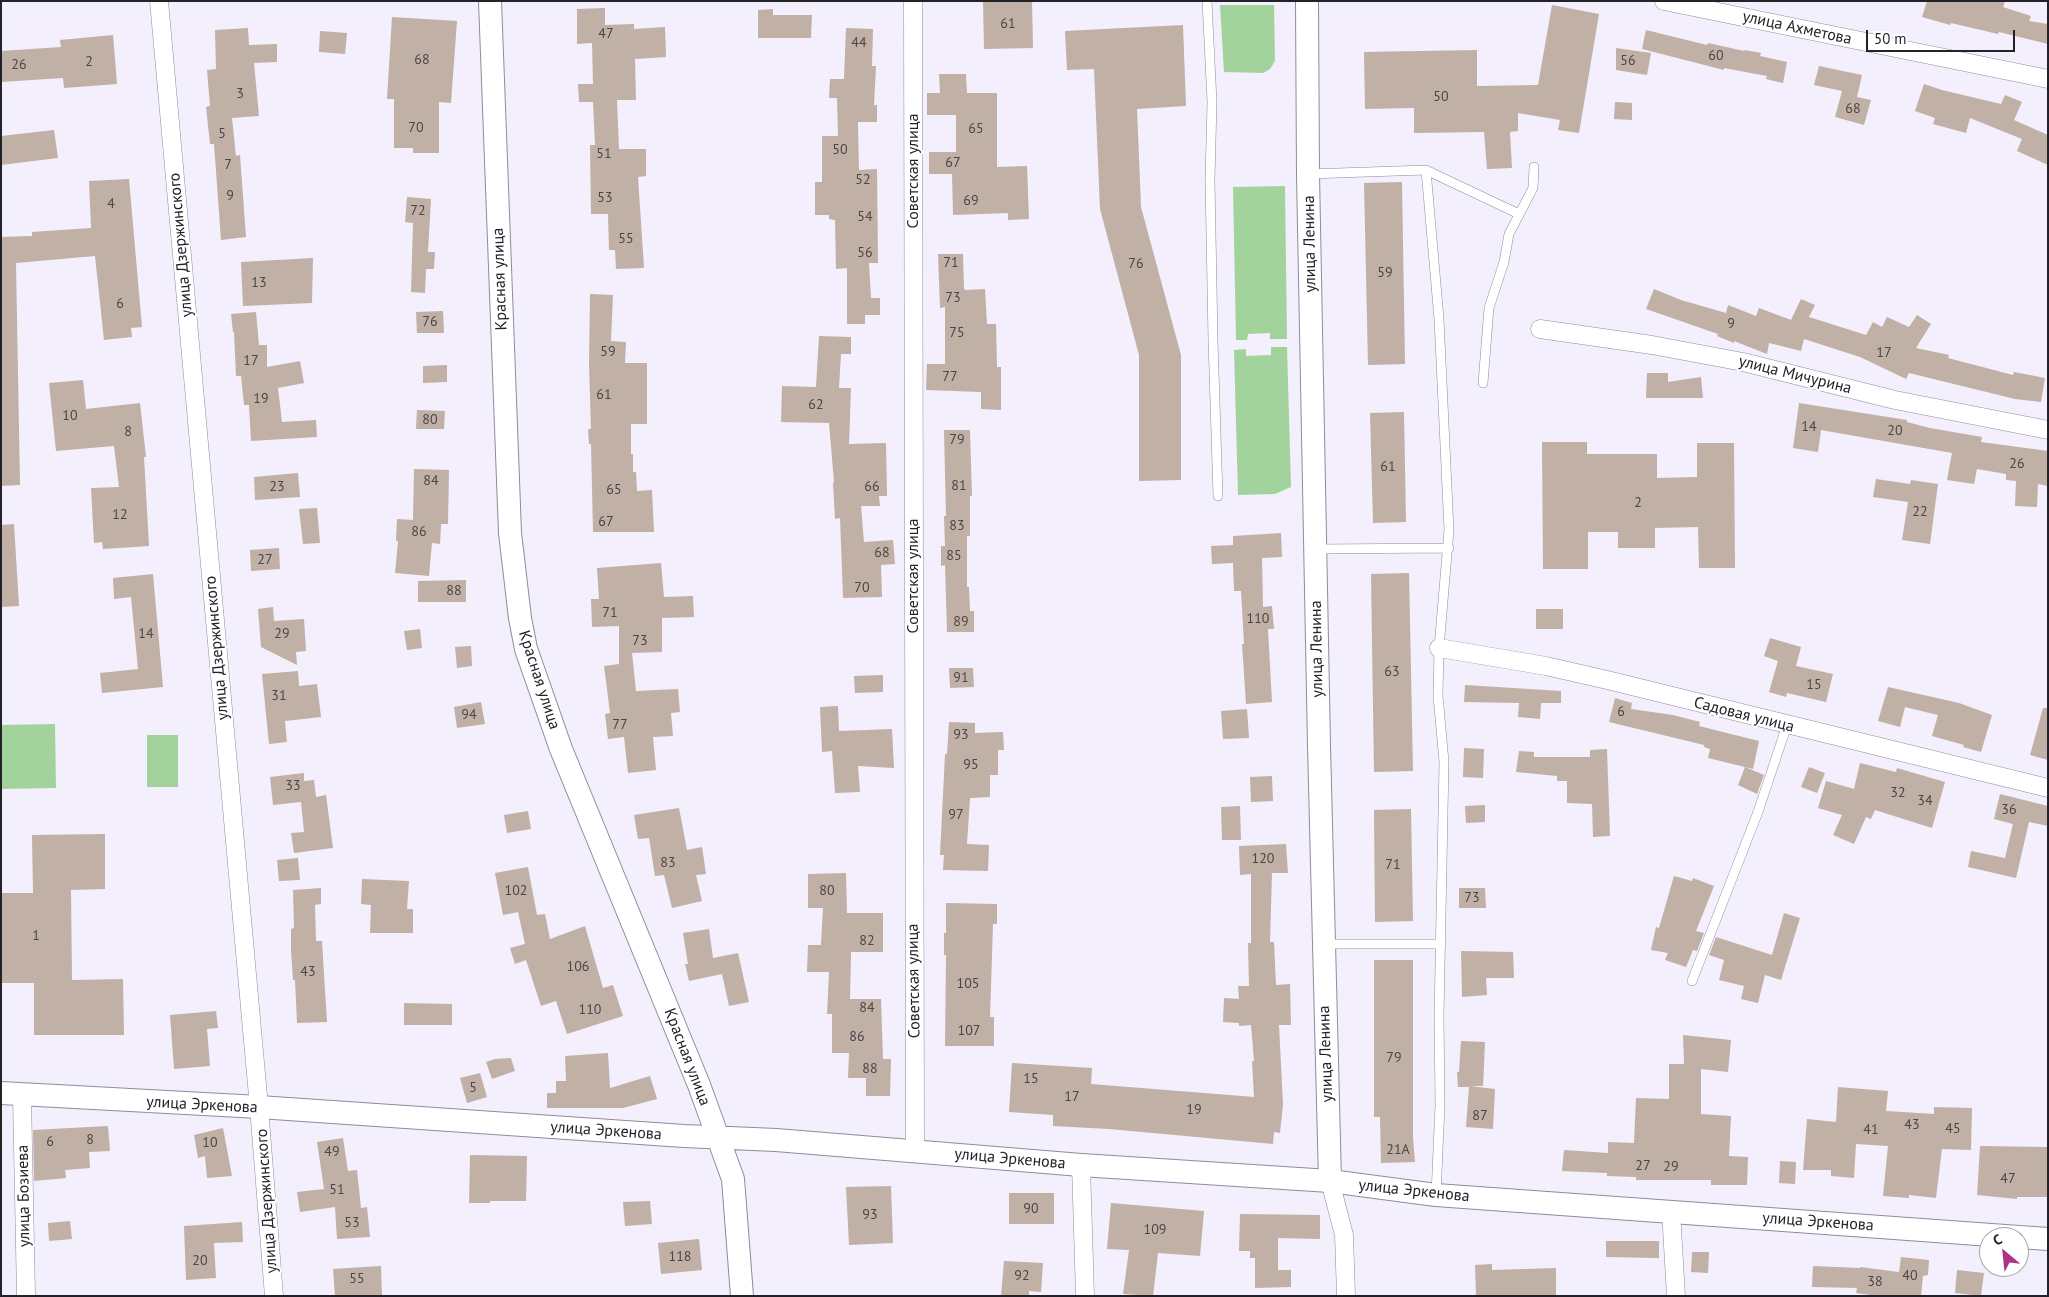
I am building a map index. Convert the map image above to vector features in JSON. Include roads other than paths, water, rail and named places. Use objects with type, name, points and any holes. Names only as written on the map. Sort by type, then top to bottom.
[{"type":"street","name":"улица Дзержинского","points":[[159,1],[259,1108],[274,1296]]},
{"type":"street","name":"Красная улица","points":[[490,1],[510,533],[515,590],[521,626],[526,649],[561,749],[695,1076],[716,1138],[733,1179],[742,1296]]},
{"type":"street","name":"Советская улица","points":[[913,1],[915,1152]]},
{"type":"street","name":"улица Ленина","points":[[1307,1],[1308,174],[1315,550],[1330,1182],[1344,1235],[1346,1296]]},
{"type":"street","name":"улица Ахметова","points":[[1664,1],[2048,79]]},
{"type":"street","name":"улица Мичурина","points":[[1540,329],[1652,345],[1743,362],[1895,400],[2048,430]]},
{"type":"street","name":"Садовая улица","points":[[1439,648],[1546,666],[2048,788]]},
{"type":"street","name":"улица Эркенова","points":[[11,1094],[716,1138],[776,1140],[1081,1165],[1330,1182],[1436,1195],[1979,1234]]},
{"type":"street","name":"улица Бозиева","points":[[11,1094],[26,1296]]},
{"type":"street","points":[[1081,1165],[1085,1296]]},
{"type":"street","points":[[1671,1211],[1676,1296]]},
{"type":"street","name":"улица Эркенова","points":[[2029,1238],[2048,1239]]},
{"type":"lane","points":[[1207,1],[1212,94],[1210,180],[1218,496]]},
{"type":"lane","points":[[1484,383],[1489,308],[1504,262],[1509,234],[1533,188],[1534,167]]},
{"type":"lane","points":[[1426,170],[1438,319],[1449,548],[1439,648],[1438,696],[1444,762],[1439,1016],[1440,1105],[1436,1195]]},
{"type":"lane","points":[[1308,174],[1426,170],[1519,214]]},
{"type":"lane","points":[[1315,550],[1449,548]]},
{"type":"lane","points":[[1692,981],[1758,812],[1787,725]]},
{"type":"lane","points":[[1323,944],[1441,944]]}]
